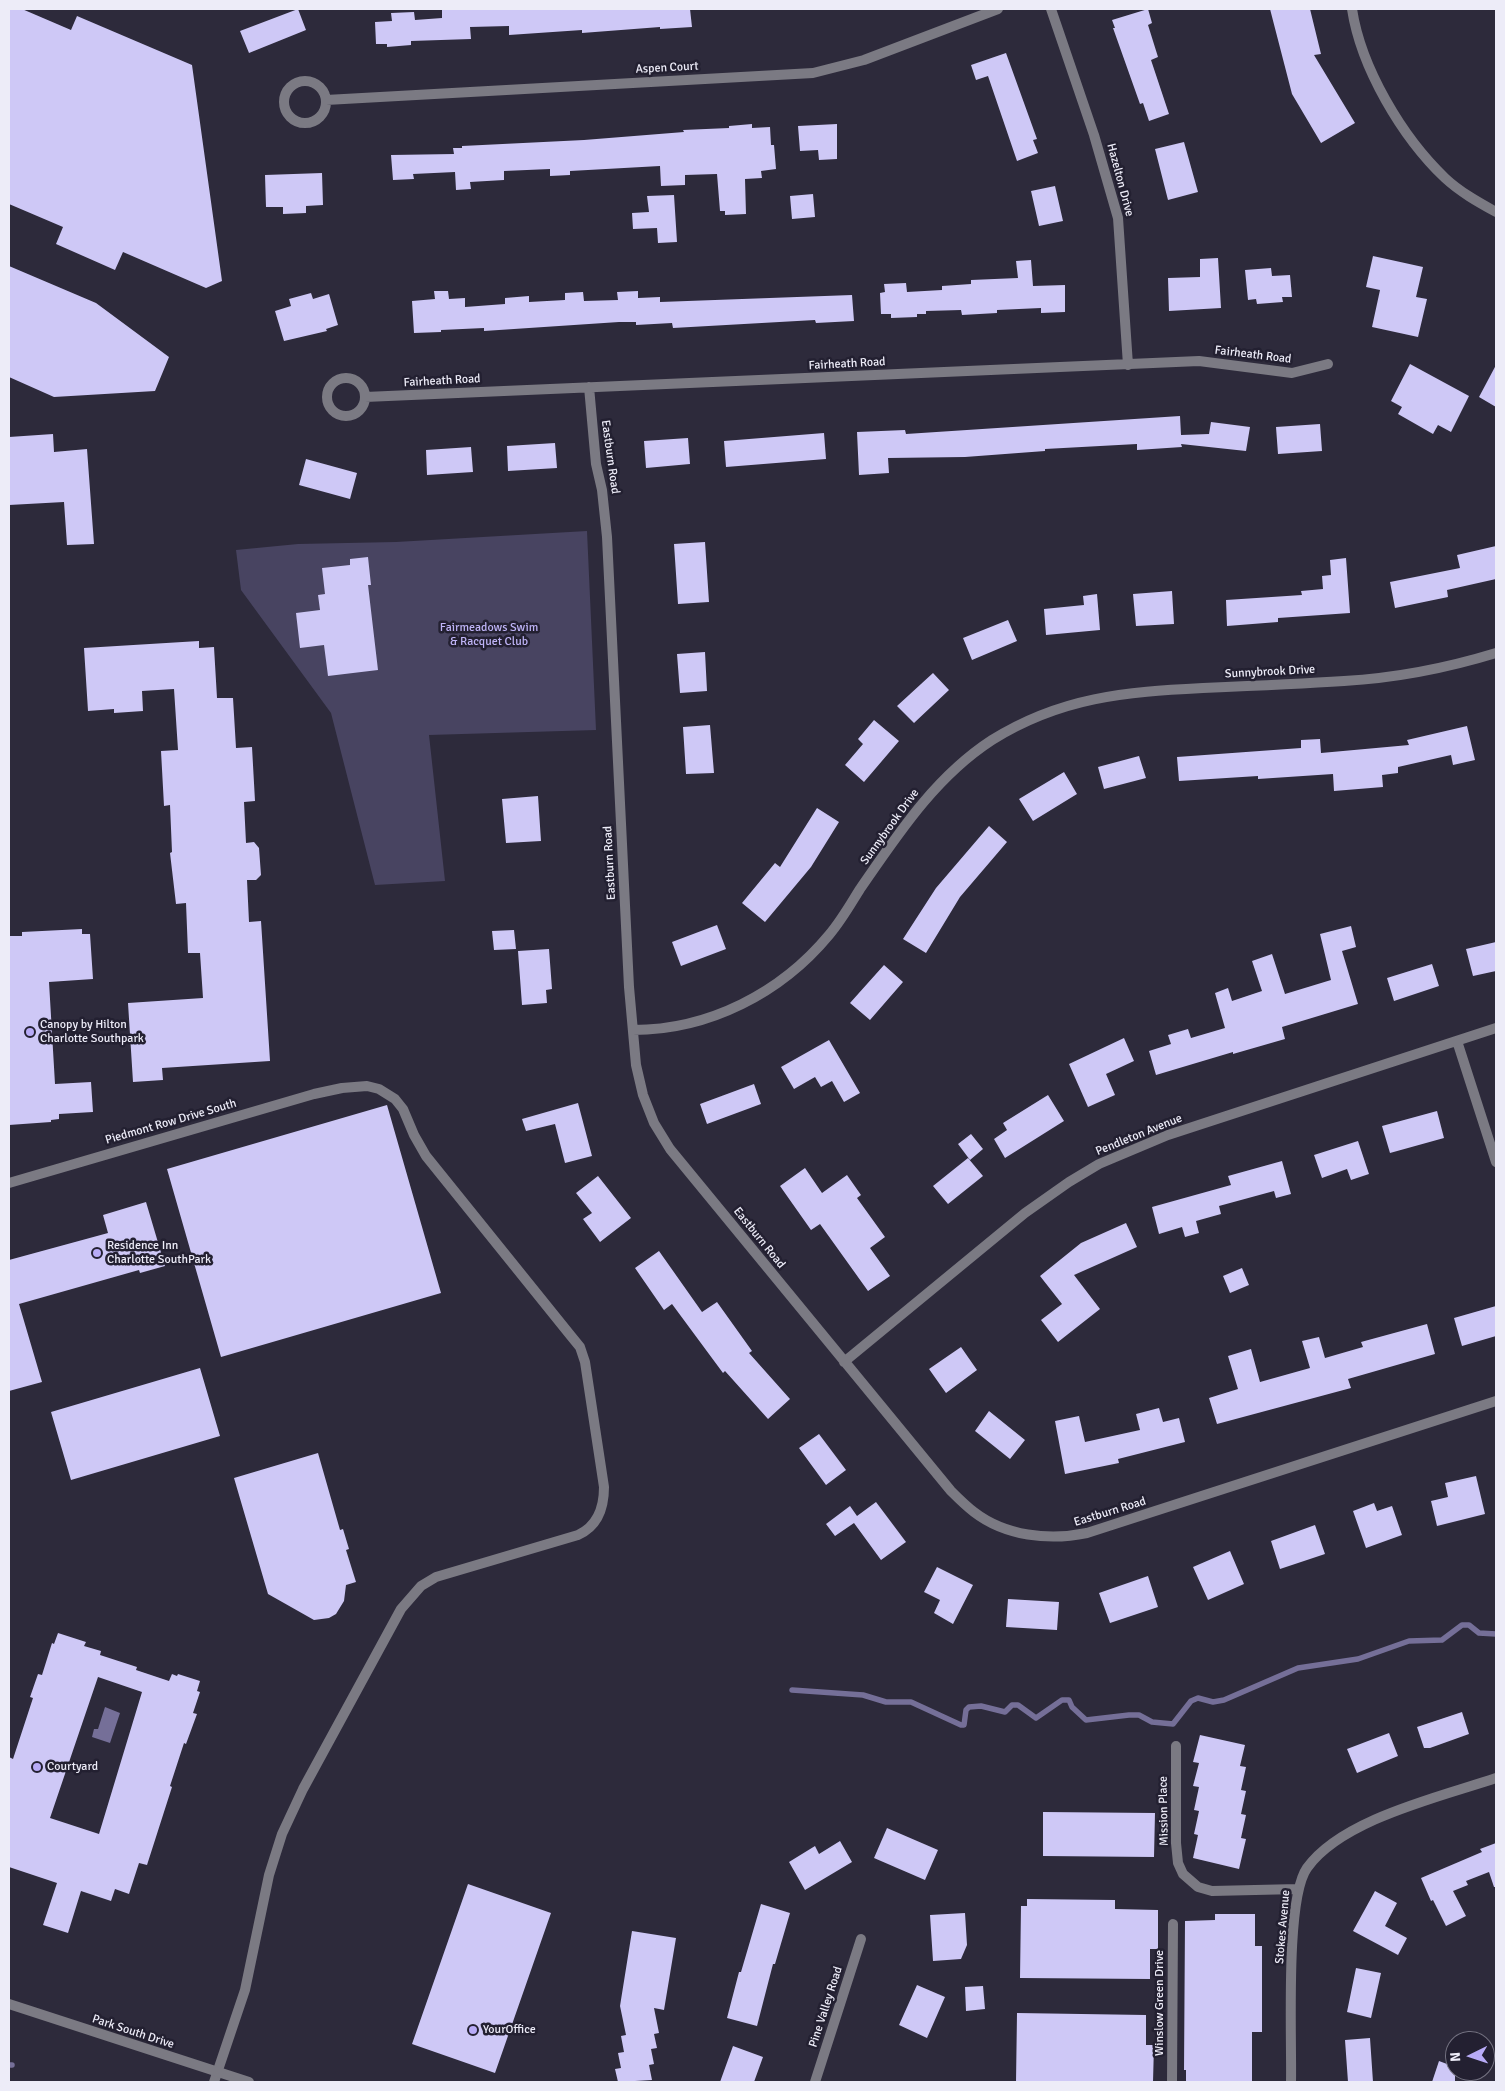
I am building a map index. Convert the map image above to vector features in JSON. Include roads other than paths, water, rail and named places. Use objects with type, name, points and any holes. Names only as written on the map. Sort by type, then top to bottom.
[{"type":"street","name":"Aspen Court","points":[[326,100],[813,73],[864,60],[998,9]]},
{"type":"street","name":"Hazelton Drive","points":[[1051,9],[1094,135],[1118,218],[1128,365]]},
{"type":"street","points":[[1352,9],[1354,24],[1372,73],[1402,126],[1424,155],[1446,178],[1469,197],[1496,212]]},
{"type":"street","points":[[308,81],[320,87],[326,100],[323,113],[313,121],[306,122],[294,119],[289,115],[285,103],[289,89],[294,84],[308,81]]},
{"type":"street","name":"Fairheath Road","points":[[365,397],[1205,361],[1292,373],[1328,364]]},
{"type":"street","name":"Eastburn Road","points":[[589,387],[596,464],[602,490],[607,537],[623,874],[633,1030],[636,1065],[643,1095],[654,1123],[670,1149],[951,1491],[974,1512],[987,1520],[1014,1531],[1042,1537],[1060,1537],[1087,1533],[1496,1401]]},
{"type":"street","name":"Sunnybrook Drive","points":[[633,1030],[650,1030],[682,1025],[721,1014],[742,1005],[783,980],[808,958],[830,933],[905,824],[932,792],[977,751],[993,740],[1043,714],[1094,698],[1137,691],[1382,678],[1440,668],[1496,652]]},
{"type":"street","name":"Pendleton Avenue","points":[[844,1362],[1025,1213],[1069,1182],[1100,1164],[1168,1135],[1496,1028]]},
{"type":"street","points":[[1457,1041],[1496,1162]]},
{"type":"street","name":"Piedmont Row Drive South","points":[[9,1183],[270,1106],[342,1088],[364,1086],[380,1089],[395,1099],[403,1109],[414,1135],[426,1156],[580,1348],[585,1362],[603,1474],[604,1496],[598,1518],[584,1532],[436,1577],[415,1592],[401,1609],[303,1788],[282,1834],[265,1892],[245,1990],[216,2077]]},
{"type":"street","name":"Mission Place","points":[[1176,1746],[1176,1843],[1178,1863],[1183,1874],[1198,1887],[1212,1890],[1298,1889]]},
{"type":"street","name":"Stokes Avenue","points":[[1291,2082],[1293,1938],[1298,1889],[1306,1869],[1321,1852],[1375,1819],[1496,1778]]},
{"type":"street","name":"Winslow Green Drive","points":[[1172,2082],[1173,1924]]},
{"type":"street","name":"Pine Valley Road","points":[[815,2082],[861,1939]]},
{"type":"street","name":"Park South Drive","points":[[9,2004],[216,2077],[249,2082]]},
{"type":"waterway","points":[[792,1690],[863,1695],[886,1702],[911,1702],[961,1725],[964,1725],[966,1710],[969,1707],[981,1706],[1005,1712],[1012,1705],[1018,1705],[1036,1718],[1062,1700],[1069,1700],[1072,1707],[1086,1720],[1139,1715],[1152,1722],[1173,1724],[1191,1701],[1198,1698],[1213,1702],[1224,1700],[1298,1668],[1358,1659],[1409,1641],[1442,1640],[1462,1625],[1469,1625],[1479,1633],[1496,1634]]},
{"type":"place","name":"Canopy by Hilton Charlotte Southpark","points":[[30,1032]]},
{"type":"place","name":"Residence Inn Charlotte SouthPark","points":[[97,1253]]},
{"type":"place","name":"Courtyard","points":[[37,1767]]},
{"type":"place","name":"YourOffice","points":[[473,2030]]},
{"type":"park label","name":"Fairmeadows Swim & Racquet Club","points":[[489,635]]}]
